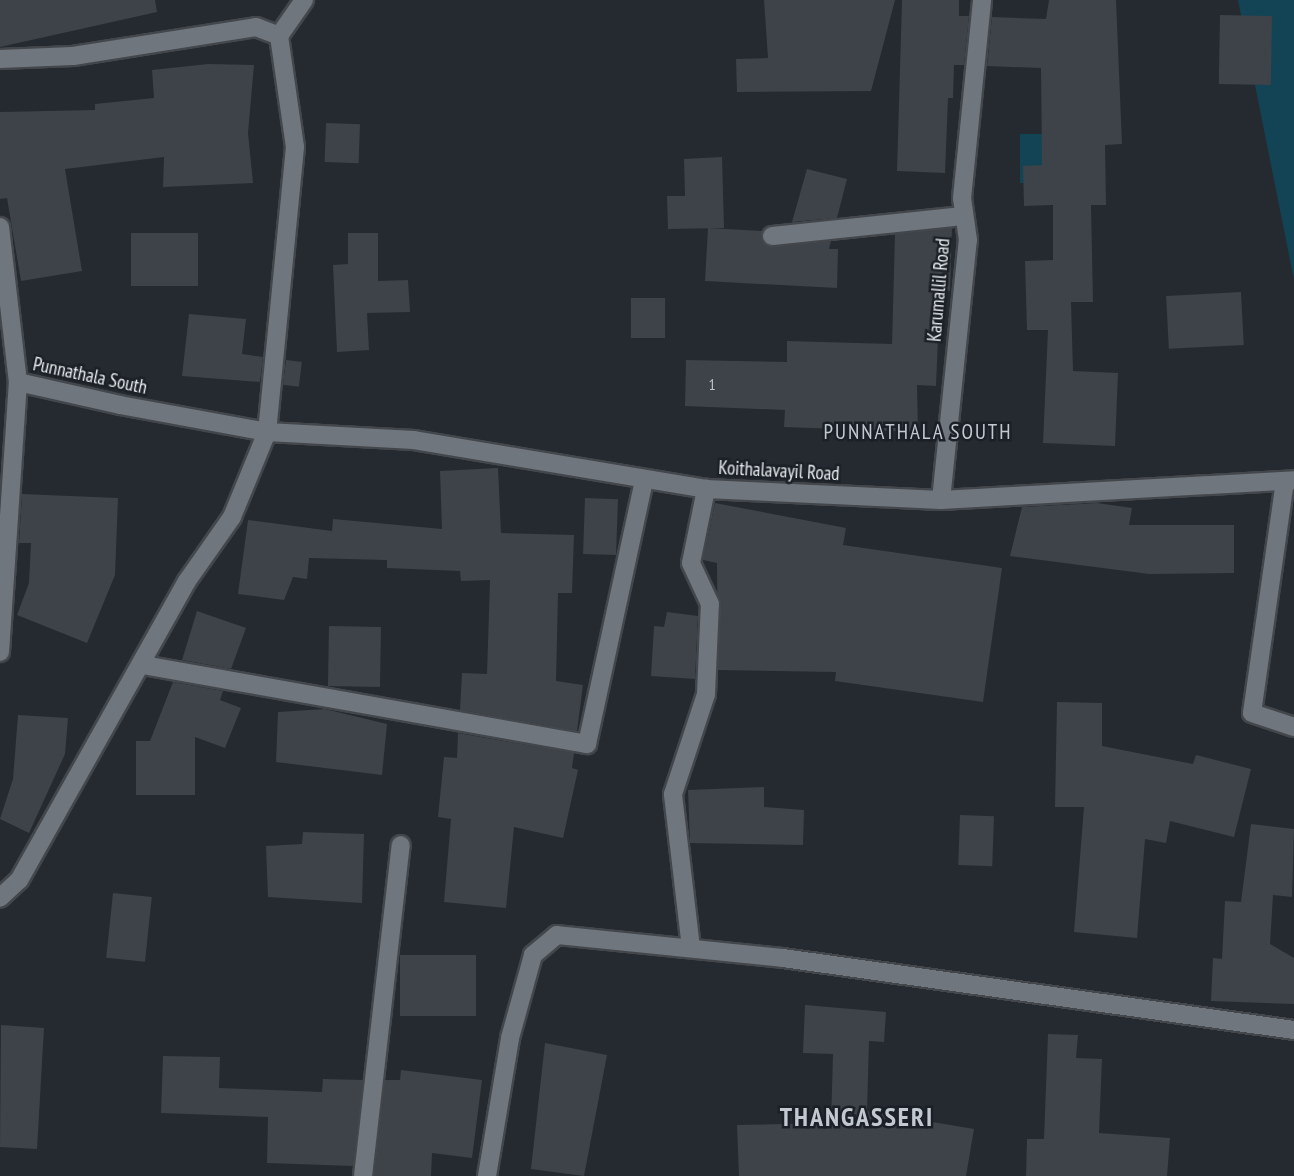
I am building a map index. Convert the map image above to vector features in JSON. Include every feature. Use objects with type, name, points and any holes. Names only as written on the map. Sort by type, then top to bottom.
[{"type":"street","points":[[0,898],[19,880],[143,665],[187,581],[233,517],[267,432],[295,147],[279,36],[304,0]]},
{"type":"street","name":"Karumallil Road","points":[[941,500],[968,240],[961,216],[982,0]]},
{"type":"street","points":[[0,59],[73,56],[256,27],[279,36]]},
{"type":"street","points":[[772,236],[961,216]]},
{"type":"street","name":"Punnathala South","points":[[0,227],[18,382],[267,432]]},
{"type":"street","points":[[0,652],[18,382]]},
{"type":"street","name":"Koithalavayil Road","points":[[267,432],[414,440],[706,489],[941,500],[1290,480]]},
{"type":"street","points":[[143,665],[587,744],[644,480]]},
{"type":"street","points":[[1290,480],[1252,713],[1294,727]]},
{"type":"street","points":[[691,948],[673,794],[706,694],[710,604],[691,563],[706,489]]},
{"type":"street","points":[[363,1176],[401,845]]},
{"type":"street","points":[[488,1176],[510,1038],[533,955],[557,935],[691,948],[1294,1030]]},
{"type":"water","points":[[1238,0],[1294,0],[1294,280]]},
{"type":"water","points":[[1020,134],[1050,134],[1050,183],[1020,183]]},
{"type":"building","points":[[0,0],[155,0],[157,12],[0,47]]},
{"type":"building","points":[[764,0],[895,0],[871,91],[737,92],[736,59],[768,58]]},
{"type":"building","points":[[902,0],[959,0],[959,16],[969,16],[964,65],[954,65],[953,98],[948,98],[945,173],[897,171]]},
{"type":"building","points":[[1049,0],[1116,0],[1122,144],[1105,145],[1106,205],[1091,205],[1093,302],[1071,302],[1073,371],[1118,373],[1115,446],[1043,443],[1048,330],[1027,330],[1025,261],[1053,260],[1053,205],[1024,206],[1023,166],[1042,165],[1041,68],[987,66],[992,17],[1046,19]]},
{"type":"building","points":[[1220,15],[1272,16],[1271,85],[1219,84]]},
{"type":"building","points":[[208,64],[254,65],[248,133],[253,183],[163,187],[164,157],[65,169],[82,271],[21,281],[7,198],[0,199],[0,112],[95,110],[95,104],[154,98],[152,70]]},
{"type":"building","points":[[326,123],[360,124],[359,163],[325,162]]},
{"type":"building","points":[[722,157],[724,228],[668,229],[667,196],[685,196],[684,159]]},
{"type":"building","points":[[807,169],[847,179],[837,218],[792,222]]},
{"type":"building","points":[[708,228],[762,231],[762,242],[773,247],[831,241],[829,249],[838,249],[837,288],[705,281]]},
{"type":"building","points":[[952,228],[950,291],[940,290],[936,386],[917,385],[918,432],[784,427],[785,410],[685,406],[686,360],[787,362],[787,341],[892,344],[895,234]]},
{"type":"building","points":[[131,233],[198,233],[198,286],[131,286]]},
{"type":"building","points":[[348,233],[378,233],[378,281],[408,280],[410,312],[367,313],[369,350],[337,352],[333,265],[348,264]]},
{"type":"building","points":[[1241,292],[1244,345],[1169,349],[1166,296]]},
{"type":"building","points":[[631,298],[665,298],[665,338],[631,338]]},
{"type":"building","points":[[189,314],[246,319],[242,354],[263,357],[260,382],[182,376]]},
{"type":"building","points":[[286,360],[302,362],[299,387],[283,385]]},
{"type":"building","points":[[498,468],[501,533],[574,535],[572,593],[558,593],[556,681],[583,685],[577,731],[460,710],[462,673],[487,674],[490,580],[461,581],[460,571],[387,568],[387,560],[309,558],[307,579],[293,577],[284,600],[238,594],[248,520],[332,531],[333,519],[442,529],[440,471]]},
{"type":"building","points":[[22,494],[118,498],[115,575],[87,643],[17,615],[29,583],[31,543],[19,543]]},
{"type":"building","points":[[585,498],[618,499],[616,555],[583,554]]},
{"type":"building","points":[[715,503],[846,528],[843,545],[1002,568],[983,702],[835,681],[836,672],[718,670],[717,563],[703,560]]},
{"type":"building","points":[[1097,503],[1132,508],[1129,525],[1234,525],[1234,573],[1149,574],[1010,556],[1022,507]]},
{"type":"building","points":[[197,611],[246,628],[231,669],[182,660]]},
{"type":"building","points":[[667,612],[698,616],[695,679],[651,676],[654,626],[664,627]]},
{"type":"building","points":[[329,626],[381,627],[380,687],[328,686]]},
{"type":"building","points":[[173,682],[223,691],[220,700],[241,708],[225,748],[195,737],[195,795],[136,795],[136,741],[150,741]]},
{"type":"building","points":[[1057,702],[1102,703],[1102,746],[1193,764],[1196,755],[1251,769],[1234,837],[1170,821],[1166,843],[1145,839],[1137,938],[1074,932],[1084,807],[1055,807]]},
{"type":"building","points":[[325,709],[387,724],[382,775],[276,762],[278,712]]},
{"type":"building","points":[[18,715],[68,718],[65,754],[29,833],[0,819],[13,779]]},
{"type":"building","points":[[458,733],[574,753],[572,768],[578,770],[563,838],[514,827],[506,908],[444,902],[451,819],[438,817],[444,757],[457,758]]},
{"type":"building","points":[[764,787],[764,807],[804,810],[803,845],[690,843],[688,790]]},
{"type":"building","points":[[960,815],[994,816],[992,866],[958,865]]},
{"type":"building","points":[[1251,824],[1294,829],[1292,897],[1273,895],[1270,944],[1294,958],[1294,1004],[1211,1001],[1213,958],[1222,959],[1225,901],[1241,902]]},
{"type":"building","points":[[303,832],[364,834],[362,903],[268,897],[266,846],[302,844]]},
{"type":"building","points":[[113,893],[152,897],[145,962],[106,958]]},
{"type":"building","points":[[400,955],[476,955],[476,1016],[400,1016]]},
{"type":"building","points":[[805,1005],[886,1012],[884,1042],[869,1041],[867,1111],[974,1129],[966,1176],[739,1176],[737,1125],[831,1123],[833,1054],[803,1053]]},
{"type":"building","points":[[1,1025],[44,1028],[37,1149],[0,1147]]},
{"type":"building","points":[[1048,1034],[1078,1035],[1076,1058],[1102,1059],[1099,1133],[1170,1138],[1167,1176],[1026,1176],[1027,1139],[1044,1139]]},
{"type":"building","points":[[545,1043],[607,1055],[584,1176],[531,1169]]},
{"type":"building","points":[[163,1056],[220,1057],[219,1088],[322,1092],[323,1079],[363,1080],[353,1166],[267,1163],[268,1117],[161,1113]]},
{"type":"building","points":[[401,1070],[482,1080],[472,1158],[432,1153],[431,1176],[374,1176],[385,1080],[400,1080]]},
{"type":"district","name":"PUNNATHALA SOUTH","points":[[918,432]]},
{"type":"district","name":"THANGASSERI","points":[[857,1117]]}]
